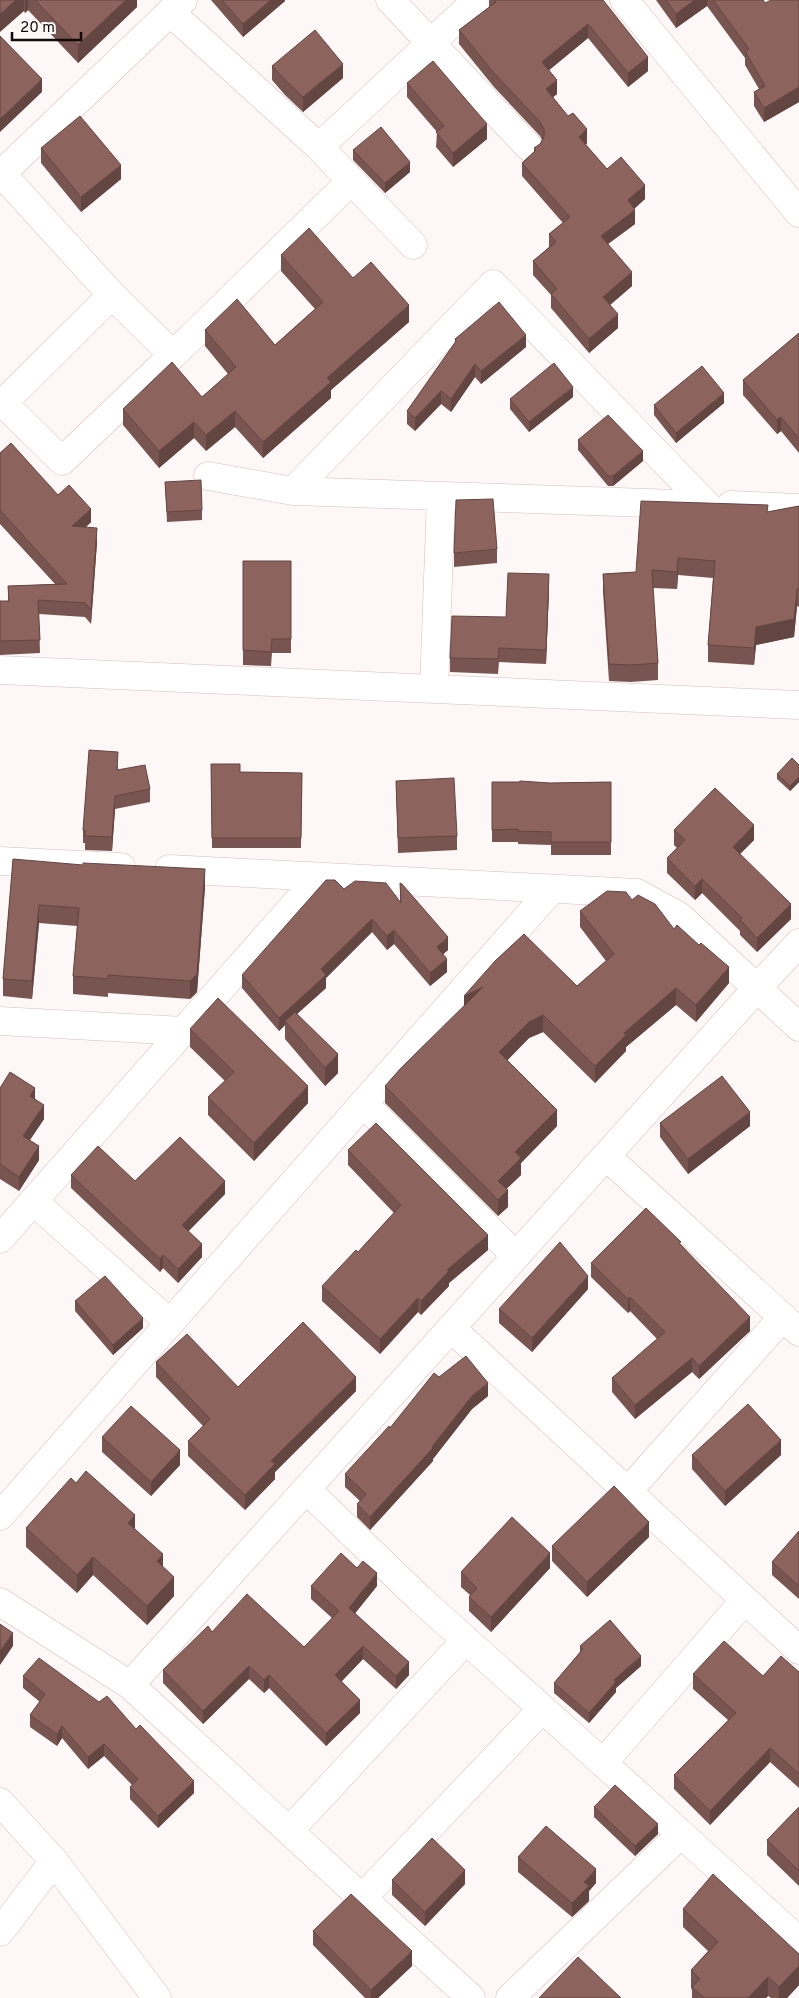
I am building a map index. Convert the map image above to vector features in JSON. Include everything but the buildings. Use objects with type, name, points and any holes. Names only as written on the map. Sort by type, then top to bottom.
[{"type":"street","points":[[390,0],[529,147]]},
{"type":"street","points":[[319,147],[477,0]]},
{"type":"street","points":[[624,0],[799,213]]},
{"type":"street","points":[[173,355],[112,295],[1,174],[177,6],[319,147],[413,245]]},
{"type":"street","points":[[112,295],[2,405],[62,461],[351,181]]},
{"type":"street","points":[[294,491],[493,284],[707,505]]},
{"type":"street","points":[[208,476],[294,491],[799,508]]},
{"type":"street","points":[[434,689],[441,496]]},
{"type":"street","points":[[0,670],[799,705]]},
{"type":"street","points":[[0,861],[637,893],[680,916],[799,1027]]},
{"type":"street","points":[[0,1239],[319,877]]},
{"type":"street","points":[[0,1516],[552,889]]},
{"type":"street","points":[[130,1685],[757,988],[795,953]]},
{"type":"street","points":[[0,1021],[184,1031]]},
{"type":"street","points":[[363,1103],[516,1256]]},
{"type":"street","points":[[606,1156],[791,1325],[628,1491]]},
{"type":"street","points":[[33,1201],[170,1323]]},
{"type":"street","points":[[451,1328],[799,1650]]},
{"type":"street","points":[[307,1490],[419,1598],[603,1762],[799,1941]]},
{"type":"street","points":[[603,1762],[745,1600]]},
{"type":"street","points":[[0,1602],[130,1685],[471,1998]]},
{"type":"street","points":[[289,1831],[466,1640]]},
{"type":"street","points":[[362,1898],[542,1709]]},
{"type":"street","points":[[0,1802],[54,1861],[157,1998]]},
{"type":"street","points":[[510,1998],[681,1834]]},
{"type":"street","points":[[0,1932],[54,1861]]}]
